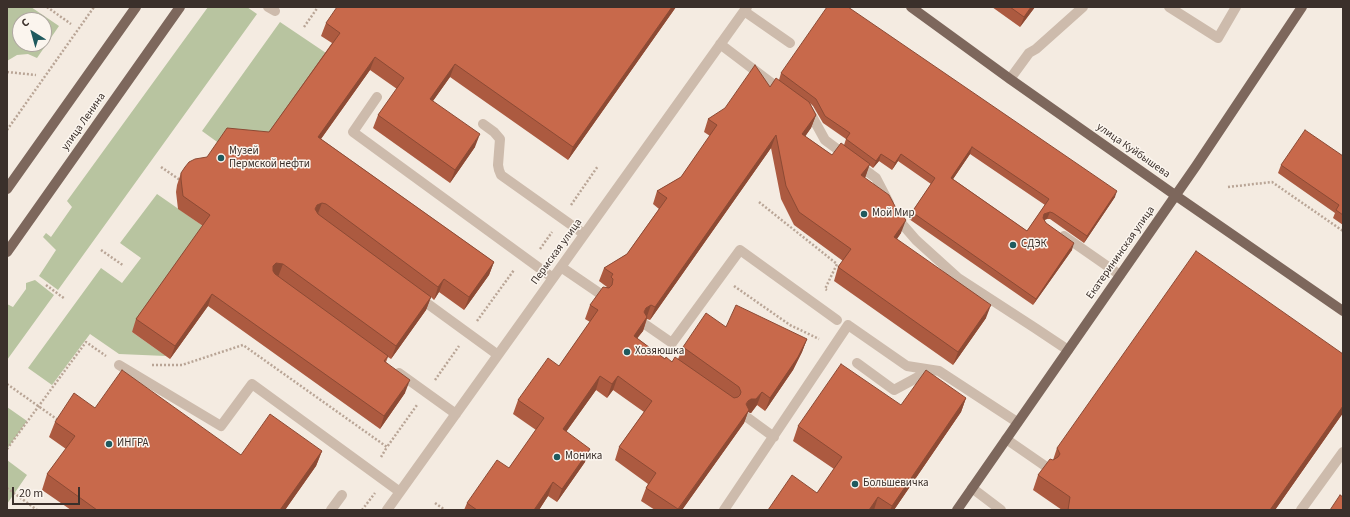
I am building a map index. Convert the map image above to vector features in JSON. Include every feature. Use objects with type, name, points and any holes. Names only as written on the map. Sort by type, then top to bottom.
[{"type":"main road","points":[[7,189],[136,7]]},
{"type":"main road","name":"улица Ленина","points":[[7,252],[180,7]]},
{"type":"main road","name":"улица Куйбышева","points":[[911,7],[1010,79],[1343,311]]},
{"type":"main road","name":"Екатерининская улица","points":[[957,510],[1175,195],[1302,7]]},
{"type":"street","points":[[1010,79],[1028,53],[1036,49],[1083,7]]},
{"type":"street","points":[[1170,7],[1218,38],[1236,7]]},
{"type":"street","points":[[745,9],[790,43]]},
{"type":"street","name":"Пермская улица","points":[[387,510],[745,9]]},
{"type":"street","points":[[720,44],[808,111],[825,140],[876,178],[897,218],[916,240],[958,278],[1068,350]]},
{"type":"street","points":[[377,97],[353,132],[553,278]]},
{"type":"street","points":[[483,124],[494,132],[500,139],[498,165],[501,175],[584,234]]},
{"type":"street","points":[[1053,229],[1120,275]]},
{"type":"street","points":[[646,325],[672,344],[740,250],[837,320]]},
{"type":"street","points":[[561,267],[602,295]]},
{"type":"street","points":[[411,291],[498,355]]},
{"type":"street","points":[[724,510],[848,325],[907,366],[939,371],[1017,422]]},
{"type":"street","points":[[857,363],[894,390],[931,370]]},
{"type":"street","points":[[119,364],[221,426],[252,384],[400,492]]},
{"type":"street","points":[[394,369],[456,414]]},
{"type":"street","points":[[748,418],[774,437]]},
{"type":"street","points":[[1006,439],[1048,468]]},
{"type":"street","points":[[1301,510],[1343,452]]},
{"type":"street","points":[[972,488],[1001,510]]},
{"type":"street","points":[[331,510],[342,495]]},
{"type":"path","points":[[47,7],[71,24]]},
{"type":"path","points":[[7,130],[94,7]]},
{"type":"path","points":[[304,27],[318,7]]},
{"type":"path","points":[[7,72],[36,76]]},
{"type":"path","points":[[150,365],[182,365],[242,344],[387,447],[523,257],[539,250],[598,166]]},
{"type":"path","points":[[162,167],[180,180]]},
{"type":"path","points":[[1228,186],[1272,182],[1343,231]]},
{"type":"path","points":[[758,202],[837,264],[825,289],[831,293]]},
{"type":"path","points":[[101,250],[124,266]]},
{"type":"path","points":[[46,285],[65,298]]},
{"type":"path","points":[[7,449],[86,342],[119,364]]},
{"type":"path","points":[[7,384],[60,422]]},
{"type":"path","points":[[7,488],[37,510]]},
{"type":"path","points":[[435,503],[445,510]]},
{"type":"green space","points":[[7,7],[31,7],[38,12],[12,12],[12,52],[41,52],[37,58],[28,54],[17,55],[7,61]]},
{"type":"green space","points":[[208,7],[247,7],[257,14],[58,290],[39,276],[56,250],[43,237],[46,233],[51,237],[72,207],[67,201]]},
{"type":"green space","points":[[52,21],[59,26],[52,36]]},
{"type":"green space","points":[[280,22],[329,55],[265,145],[220,144],[202,131]]},
{"type":"green space","points":[[157,194],[206,228],[132,332],[166,356],[119,354],[90,334],[52,385],[28,368],[101,268],[122,283],[141,258],[120,243]]},
{"type":"green space","points":[[35,280],[54,295],[7,360],[7,304],[13,307],[26,289],[26,283]]},
{"type":"green space","points":[[7,407],[27,421],[7,449]]},
{"type":"green space","points":[[7,460],[27,475],[7,504]]},
{"type":"building","points":[[337,7],[672,7],[573,147],[455,64],[430,99],[480,134],[455,170],[378,115],[404,78],[375,57],[318,137],[494,262],[469,297],[444,279],[438,287],[326,204],[322,203],[317,205],[315,209],[318,214],[431,297],[396,346],[283,264],[276,263],[273,266],[273,271],[275,274],[388,356],[384,361],[410,380],[384,416],[212,294],[175,346],[136,319],[210,215],[183,196],[181,173],[189,162],[195,159],[207,157],[227,128],[269,132],[340,33],[326,23]]},
{"type":"building","points":[[827,7],[848,7],[1117,191],[1087,236],[1053,213],[1050,212],[1044,214],[1043,218],[1046,223],[1074,243],[1036,299],[912,212],[935,178],[901,154],[895,163],[881,154],[876,161],[846,139],[850,133],[825,116],[816,99],[781,73]],"holes":[[[972,147],[1049,199],[1027,231],[951,178]]]},
{"type":"building","points":[[1010,7],[1031,7],[1024,17]]},
{"type":"building","points":[[755,65],[770,87],[776,78],[809,102],[816,115],[802,134],[832,155],[841,143],[870,164],[861,175],[889,195],[896,208],[906,220],[894,237],[991,305],[958,352],[838,267],[851,249],[799,212],[786,186],[776,135],[655,307],[651,305],[646,308],[644,312],[647,317],[634,336],[665,359],[666,357],[672,362],[675,357],[734,398],[738,397],[741,392],[739,387],[683,347],[706,313],[726,327],[736,305],[807,339],[798,357],[770,398],[762,392],[756,399],[751,399],[748,401],[746,404],[749,410],[678,509],[646,488],[656,473],[619,447],[652,401],[618,376],[612,384],[600,376],[563,429],[590,449],[562,489],[553,482],[534,510],[477,510],[467,503],[497,460],[509,468],[544,418],[518,400],[548,358],[559,366],[598,310],[590,305],[603,287],[609,288],[612,285],[613,279],[611,277],[613,274],[604,268],[627,254],[667,198],[657,191],[681,177],[717,125],[708,119],[725,108]]},
{"type":"building","points":[[1305,130],[1343,156],[1343,215],[1336,210],[1339,205],[1281,165]]},
{"type":"building","points":[[1196,251],[1343,354],[1343,406],[1270,510],[1068,510],[1070,497],[1038,475],[1050,459],[1053,460],[1058,457],[1060,454],[1057,448]]},
{"type":"building","points":[[841,364],[901,405],[926,370],[966,398],[892,506],[878,497],[869,510],[768,510],[792,475],[817,493],[842,457],[798,426]]},
{"type":"building","points":[[122,370],[241,455],[270,414],[322,451],[280,510],[97,510],[47,474],[75,436],[55,422],[74,393],[95,408]]},
{"type":"building","points":[[1340,495],[1343,497],[1343,510],[1330,510]]},
{"type":"place","name":"Музей Пермской нефти","points":[[221,158]]},
{"type":"place","name":"Мой Мир","points":[[864,214]]},
{"type":"place","name":"СДЭК","points":[[1013,245]]},
{"type":"place","name":"Хозяюшка","points":[[627,352]]},
{"type":"place","name":"ИНГРА","points":[[109,444]]},
{"type":"place","name":"Моника","points":[[557,457]]},
{"type":"place","name":"Большевичка","points":[[855,484]]}]
